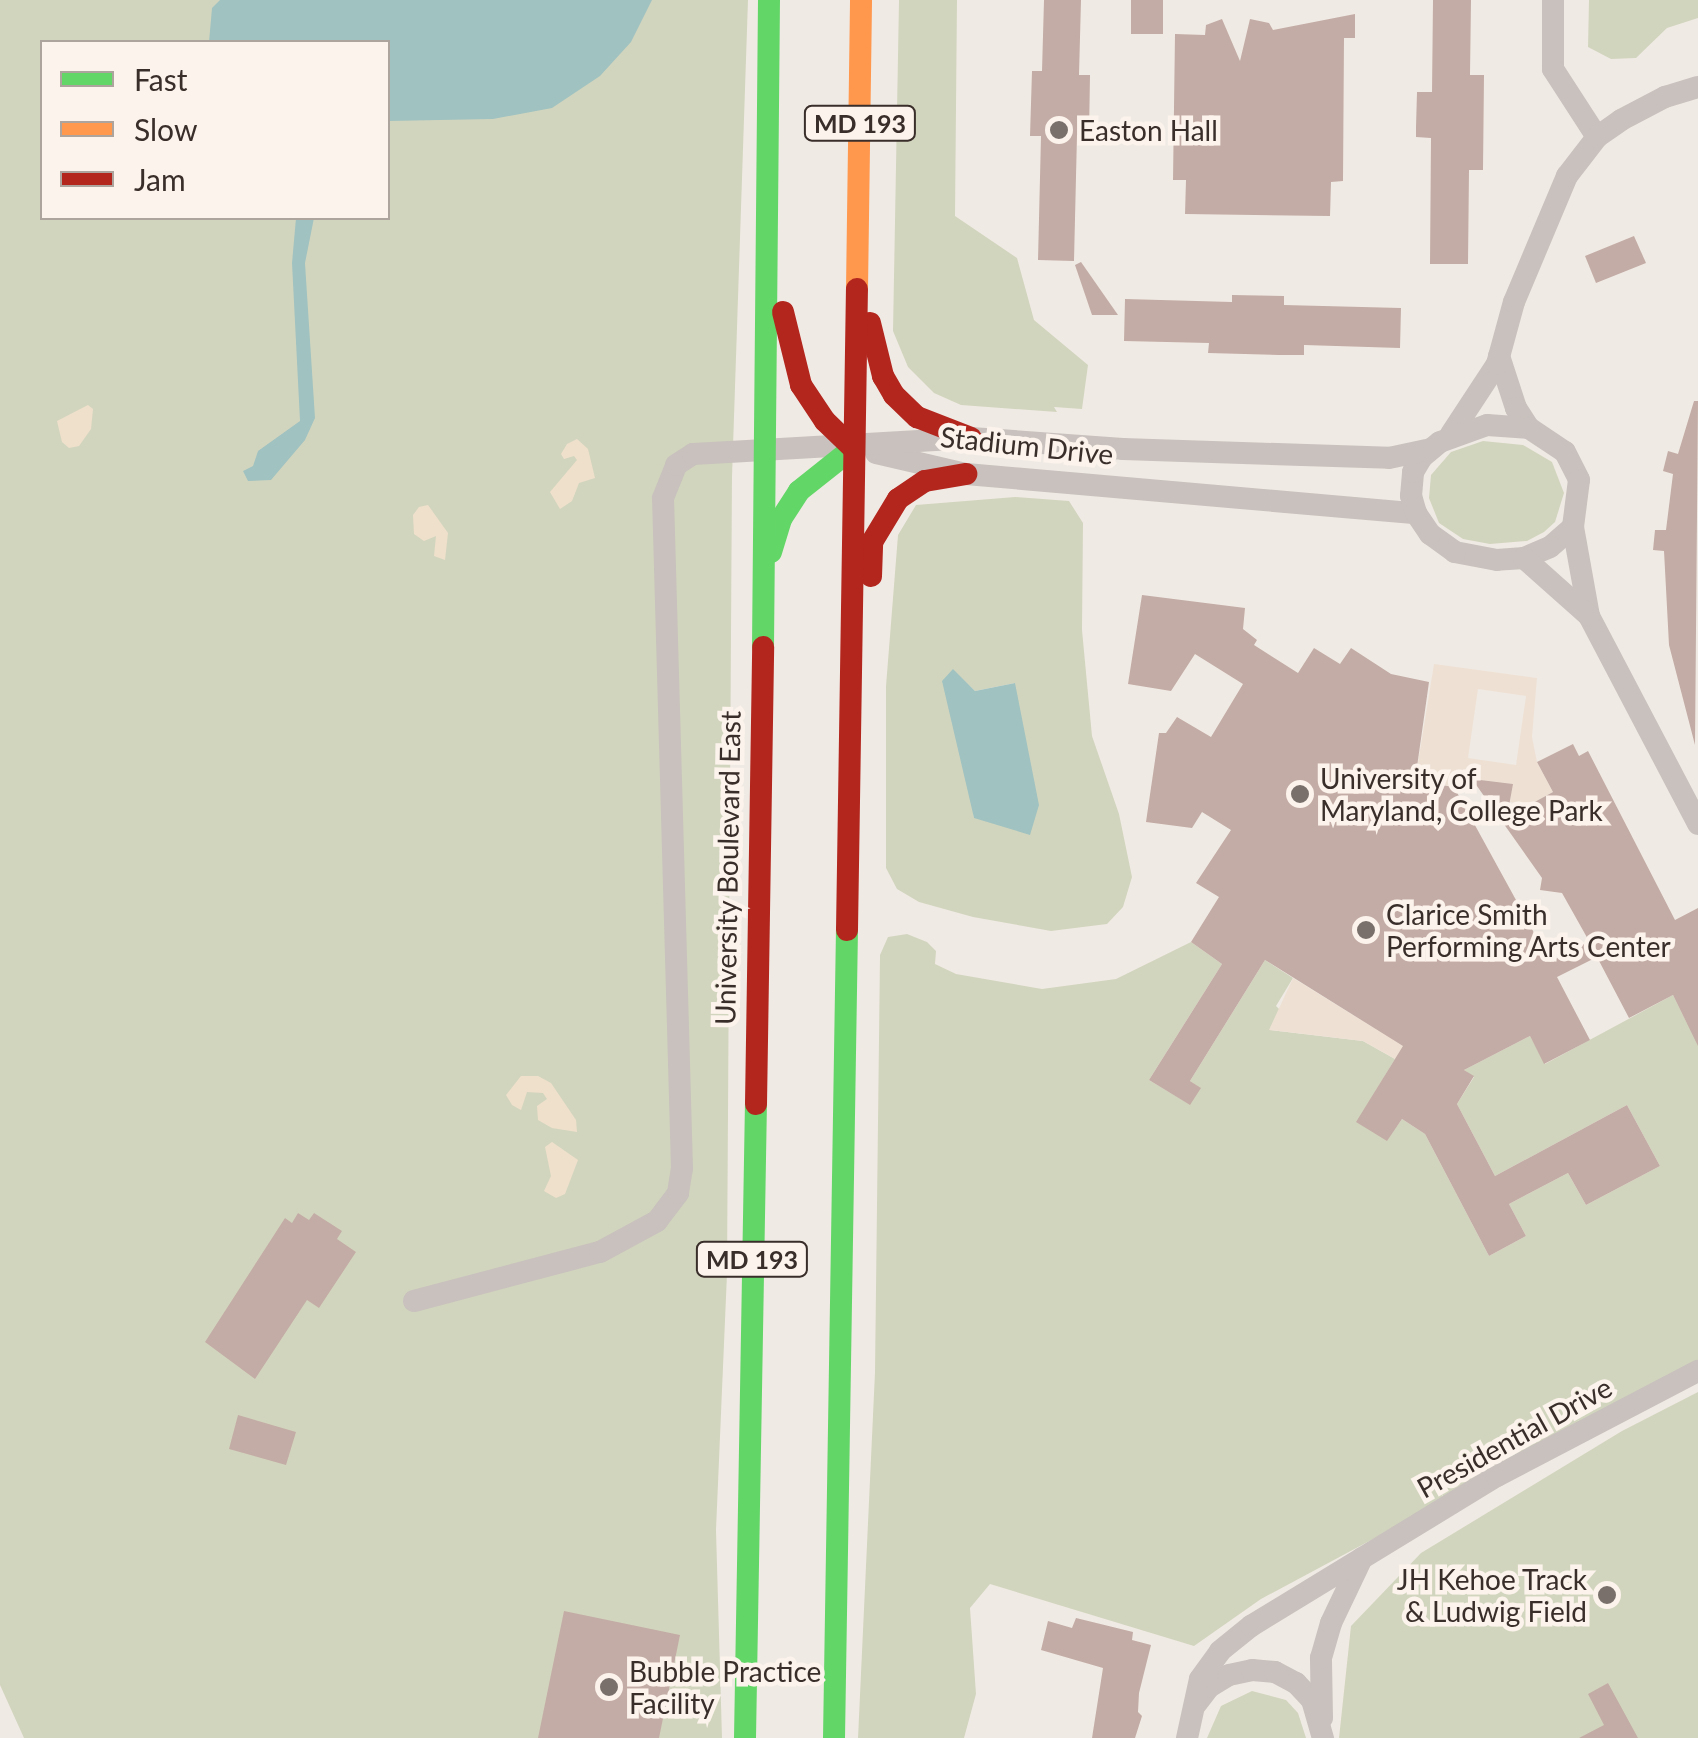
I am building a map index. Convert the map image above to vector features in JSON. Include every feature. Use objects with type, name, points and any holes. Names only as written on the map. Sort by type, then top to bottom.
[{"type":"main road","name":"University Boulevard East","points":[[744,1738],[766,448],[769,0]]},
{"type":"main road","name":"MD 193","points":[[834,1738],[861,0]]},
{"type":"main road","points":[[763,606],[772,547],[792,499],[822,468],[853,448],[810,401],[794,370],[765,222]]},
{"type":"main road","points":[[858,247],[877,358],[890,390],[917,417],[971,438]]},
{"type":"main road","points":[[851,750],[869,706],[872,542],[883,518],[912,487],[966,474]]},
{"type":"street","points":[[1553,0],[1554,69],[1597,137]]},
{"type":"street","points":[[1573,527],[1550,547],[1524,558],[1496,560],[1455,552],[1430,534],[1416,513],[1411,496],[1413,472],[1486,386],[1514,302],[1567,176],[1597,137],[1640,108],[1698,87]]},
{"type":"street","points":[[1499,356],[1511,395],[1529,428]]},
{"type":"street","points":[[1440,443],[1486,424],[1529,428],[1557,444],[1572,462],[1580,488],[1573,527],[1589,616],[1698,824]]},
{"type":"street","name":"Stadium Drive","points":[[853,448],[971,438],[1124,450],[1389,458],[1440,443]]},
{"type":"street","points":[[414,1301],[600,1252],[658,1221],[678,1192],[682,1169],[664,498],[676,465],[693,454],[766,448],[853,448]]},
{"type":"street","name":"Stadium Drive","points":[[853,448],[966,474],[1416,513]]},
{"type":"street","points":[[1524,558],[1589,616]]},
{"type":"street","name":"Presidential Drive","points":[[1187,1738],[1200,1680],[1220,1650],[1250,1626],[1498,1476],[1698,1372]]},
{"type":"street","points":[[1322,1730],[1321,1658],[1330,1623],[1362,1558]]},
{"type":"street","points":[[1194,1706],[1209,1688],[1229,1675],[1252,1670],[1275,1672],[1296,1683],[1312,1700],[1322,1730]]},
{"type":"green space","points":[[0,0],[748,0],[732,477],[727,1274],[716,1530],[722,1738],[24,1738],[0,1685]]},
{"type":"green space","points":[[899,0],[957,0],[955,216],[1017,258],[1034,320],[1088,365],[1082,409],[1054,407],[1057,412],[961,405],[934,393],[908,367],[893,331]]},
{"type":"green space","points":[[1589,0],[1698,0],[1698,18],[1667,28],[1636,58],[1611,59],[1588,47]]},
{"type":"green space","points":[[1483,441],[1523,445],[1552,462],[1564,493],[1555,522],[1544,532],[1527,541],[1490,544],[1463,539],[1439,523],[1429,498],[1431,475],[1451,452]]},
{"type":"green space","points":[[1015,497],[1069,501],[1083,523],[1082,630],[1092,736],[1119,814],[1132,877],[1123,907],[1107,924],[1051,931],[973,917],[919,902],[897,889],[886,868],[886,686],[898,535],[916,505]],"holes":[[[953,670],[975,691],[1015,683],[974,818]]]},
{"type":"green space","points":[[907,934],[927,942],[936,951],[935,964],[956,974],[1042,989],[1116,979],[1191,942],[1222,964],[1149,1080],[1189,1104],[1200,1088],[1190,1081],[1265,960],[1293,978],[1276,1006],[1280,1010],[1270,1030],[1363,1041],[1395,1059],[1357,1122],[1387,1140],[1402,1119],[1425,1134],[1489,1256],[1526,1236],[1509,1204],[1568,1173],[1586,1205],[1660,1166],[1627,1105],[1495,1176],[1457,1104],[1474,1077],[1464,1070],[1530,1036],[1545,1064],[1673,995],[1687,1023],[1698,1018],[1698,1365],[1261,1599],[1194,1646],[990,1584],[970,1608],[976,1694],[964,1738],[858,1738],[875,1372],[880,955],[888,937]]},
{"type":"green space","points":[[1698,1392],[1698,1738],[1339,1738],[1351,1626],[1421,1553],[1622,1431]]},
{"type":"green space","points":[[1252,1691],[1286,1700],[1298,1713],[1306,1738],[1207,1738],[1221,1706]]},
{"type":"sand","points":[[88,405],[93,409],[91,429],[79,446],[69,448],[62,442],[57,421]]},
{"type":"sand","points":[[577,439],[588,449],[595,478],[579,483],[572,501],[560,509],[550,492],[577,460],[574,456],[564,459],[561,454],[567,444]]},
{"type":"sand","points":[[428,505],[448,533],[445,560],[434,556],[436,536],[424,541],[414,534],[413,515],[419,507]]},
{"type":"sand","points":[[521,1076],[538,1076],[551,1083],[576,1120],[577,1132],[552,1128],[538,1120],[537,1106],[547,1099],[543,1093],[527,1092],[521,1110],[512,1105],[506,1095]]},
{"type":"sand","points":[[552,1142],[578,1160],[565,1194],[556,1198],[544,1191],[551,1176],[545,1147]]},
{"type":"shaded area","points":[[1434,664],[1537,678],[1532,737],[1537,762],[1553,792],[1529,805],[1510,802],[1512,784],[1468,779],[1467,787],[1458,787],[1415,781]],"holes":[[[1478,689],[1526,696],[1516,765],[1468,758]]]},
{"type":"shaded area","points":[[1293,978],[1420,1056],[1395,1059],[1363,1041],[1269,1030]]},
{"type":"water","points":[[220,0],[652,0],[631,42],[600,76],[552,108],[493,119],[390,121],[390,40],[209,40],[212,8]]},
{"type":"water","points":[[296,220],[314,220],[305,263],[315,418],[305,440],[271,480],[248,481],[243,471],[253,466],[258,451],[300,421],[292,263]]},
{"type":"water","points":[[953,669],[975,691],[1015,683],[1039,805],[1030,835],[974,818],[942,681]]},
{"type":"building","name":"Easton Hall","points":[[1044,0],[1081,0],[1079,75],[1090,75],[1089,135],[1077,135],[1074,261],[1038,260],[1041,136],[1030,136],[1032,71],[1042,71]]},
{"type":"building","points":[[1131,0],[1163,0],[1163,34],[1131,34]]},
{"type":"building","points":[[1433,0],[1471,0],[1470,75],[1484,75],[1483,170],[1469,170],[1468,264],[1430,264],[1431,138],[1416,137],[1416,127],[1417,92],[1432,92]]},
{"type":"building","points":[[1355,14],[1355,38],[1344,38],[1343,181],[1331,182],[1330,216],[1185,214],[1186,180],[1173,180],[1175,34],[1205,35],[1206,25],[1222,19],[1240,61],[1250,19],[1269,23],[1273,30]]},
{"type":"building","points":[[1634,236],[1646,263],[1596,283],[1585,256]]},
{"type":"building","points":[[1081,262],[1118,315],[1092,315],[1075,265]]},
{"type":"building","points":[[1232,295],[1284,296],[1284,305],[1401,308],[1400,348],[1304,345],[1304,355],[1279,355],[1208,353],[1209,343],[1124,341],[1125,299],[1232,302]]},
{"type":"building","points":[[1694,401],[1698,401],[1695,745],[1669,645],[1664,551],[1653,550],[1655,530],[1666,530],[1673,474],[1663,471],[1668,451],[1678,454]]},
{"type":"building","name":"Clarice Smith Performing Arts Center","points":[[1142,595],[1245,608],[1243,629],[1257,640],[1254,645],[1298,673],[1314,648],[1340,664],[1351,648],[1391,674],[1429,682],[1415,781],[1454,787],[1550,962],[1589,941],[1562,893],[1540,890],[1542,878],[1472,779],[1513,784],[1507,817],[1553,792],[1537,762],[1573,744],[1579,756],[1588,751],[1675,920],[1698,908],[1698,1046],[1673,995],[1629,1018],[1597,957],[1557,977],[1590,1040],[1544,1064],[1530,1036],[1464,1070],[1474,1076],[1457,1104],[1495,1176],[1627,1105],[1660,1166],[1586,1205],[1568,1173],[1509,1204],[1526,1236],[1489,1256],[1425,1134],[1402,1119],[1387,1141],[1356,1122],[1403,1046],[1265,960],[1190,1081],[1201,1088],[1190,1105],[1149,1080],[1222,964],[1191,942],[1219,897],[1196,883],[1231,830],[1202,812],[1192,828],[1146,822],[1159,733],[1166,733],[1177,717],[1211,737],[1243,684],[1195,654],[1171,691],[1128,684]]},
{"type":"building","points":[[298,1213],[309,1220],[314,1213],[342,1231],[337,1239],[356,1252],[319,1308],[307,1300],[255,1379],[205,1342],[285,1218],[292,1223]]},
{"type":"building","points":[[238,1415],[296,1432],[286,1465],[229,1449]]},
{"type":"building","name":"Bubble Practice Facility","points":[[564,1611],[680,1635],[659,1738],[538,1738]]},
{"type":"building","points":[[1076,1618],[1133,1632],[1132,1640],[1151,1645],[1139,1693],[1138,1712],[1142,1716],[1135,1738],[1092,1738],[1103,1668],[1041,1650],[1048,1621],[1072,1628]]},
{"type":"building","points":[[1608,1683],[1638,1738],[1579,1738],[1604,1725],[1588,1694]]},
{"type":"traffic: fast","points":[[763,647],[769,0]]},
{"type":"traffic: fast","points":[[771,552],[781,519],[799,491],[853,448]]},
{"type":"traffic: fast","points":[[834,1738],[847,930]]},
{"type":"traffic: fast","points":[[745,1738],[756,1104]]},
{"type":"traffic: slow","points":[[857,289],[861,0]]},
{"type":"traffic: jam","points":[[847,930],[857,289]]},
{"type":"traffic: jam","points":[[783,312],[801,385],[825,421],[853,448]]},
{"type":"traffic: jam","points":[[870,323],[883,376],[894,395],[917,417],[971,438]]},
{"type":"traffic: jam","points":[[871,576],[872,542],[898,499],[925,481],[966,474]]},
{"type":"traffic: jam","points":[[756,1104],[763,647]]},
{"type":"place","name":"Easton Hall","points":[[1059,130]]},
{"type":"place","name":"University of Maryland, College Park","points":[[1300,794]]},
{"type":"place","name":"Clarice Smith Performing Arts Center","points":[[1366,930]]},
{"type":"place","name":"JH Kehoe Track & Ludwig Field","points":[[1607,1595]]},
{"type":"place","name":"Bubble Practice Facility","points":[[609,1687]]}]
